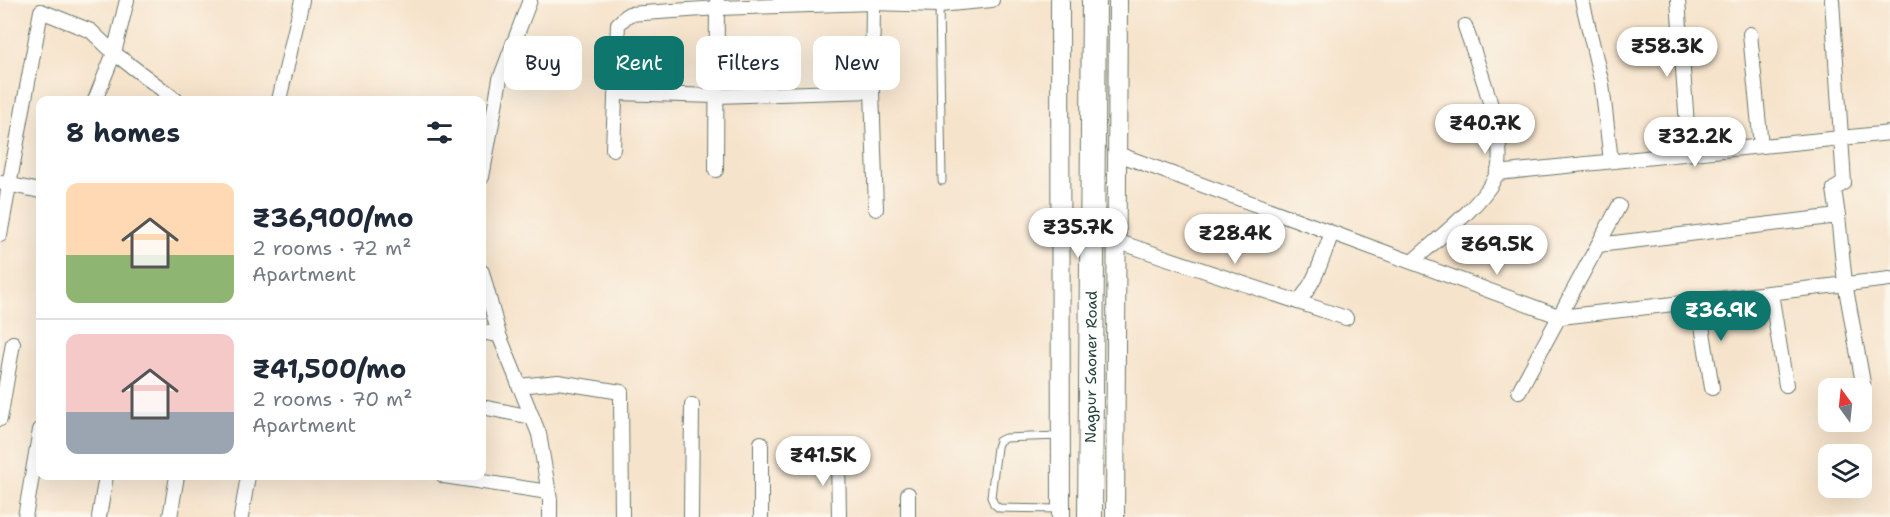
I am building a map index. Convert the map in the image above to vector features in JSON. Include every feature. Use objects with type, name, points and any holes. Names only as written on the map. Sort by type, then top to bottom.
[{"type":"highway","name":"Nagpur Saoner Road","points":[[1066,514],[1079,0]]},
{"type":"highway","name":"Nagpur Saoner Road","points":[[1090,517],[1094,0]]},
{"type":"street","points":[[97,96],[114,53],[127,0]]},
{"type":"street","points":[[280,96],[302,0]]},
{"type":"street","points":[[486,156],[501,79],[530,0]]},
{"type":"street","points":[[614,148],[618,24],[629,14],[717,4],[939,5],[992,0]]},
{"type":"street","points":[[1060,0],[1060,435],[1066,514]]},
{"type":"street","points":[[1115,517],[1118,0]]},
{"type":"street","points":[[1582,0],[1602,84],[1611,161]]},
{"type":"street","points":[[1678,0],[1689,153]]},
{"type":"street","points":[[1832,0],[1844,183],[1834,189],[1845,283],[1862,378]]},
{"type":"street","points":[[873,3],[872,91],[876,209]]},
{"type":"street","points":[[716,170],[717,4]]},
{"type":"street","points":[[0,235],[5,184],[40,11],[91,31],[114,53],[169,96]]},
{"type":"street","points":[[1412,262],[1474,205],[1489,188],[1497,172],[1501,155],[1498,133],[1465,26]]},
{"type":"street","points":[[1750,34],[1761,146]]},
{"type":"street","points":[[616,93],[716,96],[872,91]]},
{"type":"street","points":[[1497,172],[1890,133]]},
{"type":"street","points":[[1118,154],[1561,317],[1890,279]]},
{"type":"street","points":[[5,184],[36,190]]},
{"type":"street","points":[[1519,391],[1561,317],[1618,207]]},
{"type":"street","points":[[1598,245],[1838,216]]},
{"type":"street","points":[[1298,302],[1309,290],[1316,277],[1332,232]]},
{"type":"street","points":[[1116,241],[1346,318]]},
{"type":"street","points":[[486,287],[499,335],[539,434],[549,492],[550,517]]},
{"type":"street","points":[[1771,293],[1786,385]]},
{"type":"street","points":[[1698,301],[1712,388]]},
{"type":"street","points":[[486,333],[499,335]]},
{"type":"street","points":[[0,419],[13,343]]},
{"type":"street","points":[[519,386],[558,382],[621,392],[622,517]]},
{"type":"street","points":[[691,517],[692,405]]},
{"type":"street","points":[[486,408],[532,417]]},
{"type":"street","points":[[761,443],[761,517]]},
{"type":"street","points":[[25,517],[36,453]]},
{"type":"street","points":[[838,456],[839,517]]},
{"type":"street","points":[[99,517],[105,480]]},
{"type":"street","points":[[170,517],[176,480]]},
{"type":"street","points":[[241,517],[247,480]]},
{"type":"street","points":[[470,480],[549,492]]},
{"type":"street","points":[[908,494],[908,517]]},
{"type":"lane","points":[[939,5],[942,181]]},
{"type":"lane","points":[[1060,435],[1005,438],[999,441],[991,497],[999,508],[1066,514]]}]
